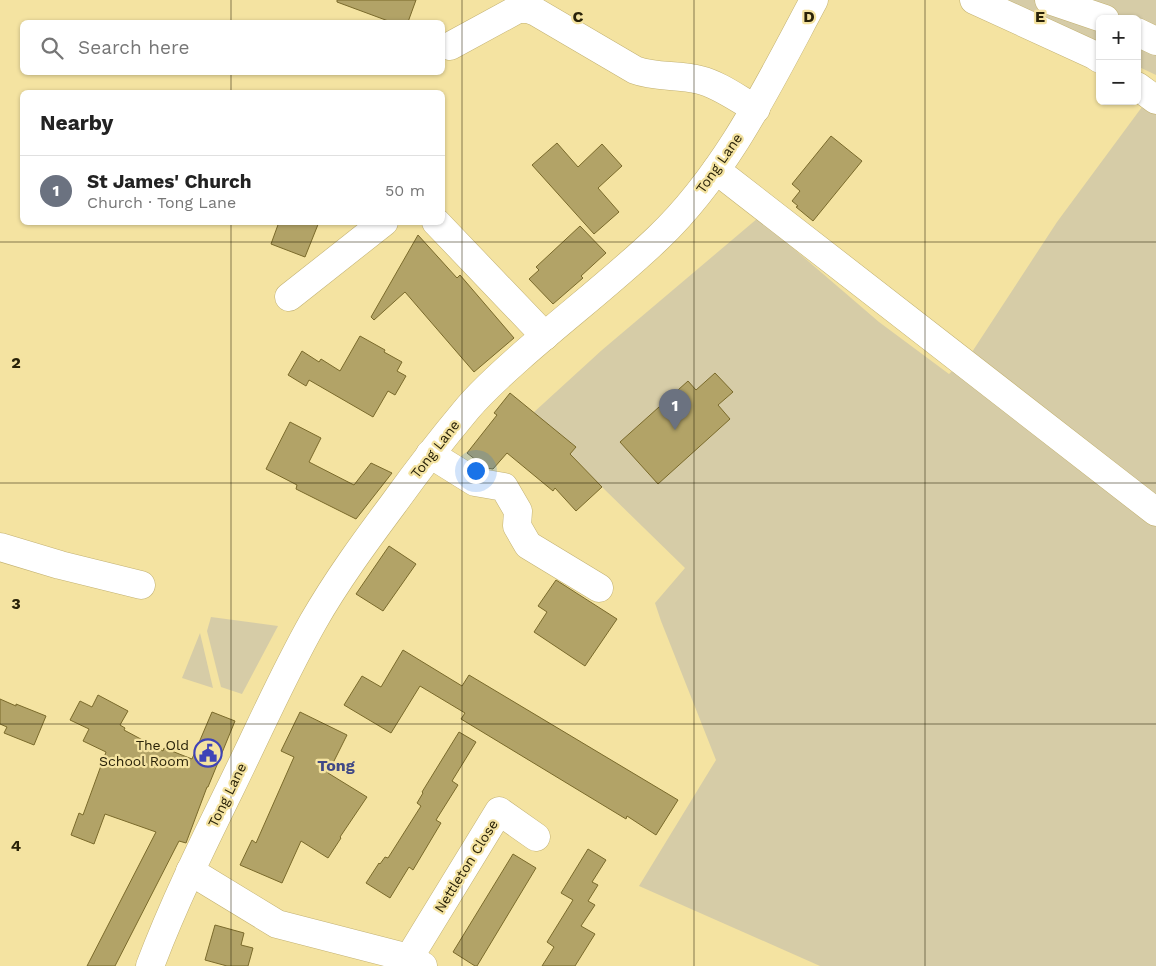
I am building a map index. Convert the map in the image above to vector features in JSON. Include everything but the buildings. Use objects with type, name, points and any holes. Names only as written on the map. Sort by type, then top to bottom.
[{"type":"street","name":"Tong Lane","points":[[150,966],[190,871],[292,660],[336,584],[362,546],[430,454],[469,406],[494,381],[658,238],[685,209],[716,170],[756,109],[814,0]]},
{"type":"street","points":[[974,0],[1096,56]]},
{"type":"street","points":[[1049,0],[1096,16]]},
{"type":"street","points":[[450,46],[518,9],[528,9],[635,70],[647,75],[685,77],[701,80],[720,88],[756,109]]},
{"type":"street","points":[[1141,34],[1156,41]]},
{"type":"street","points":[[1141,89],[1156,100]]},
{"type":"street","points":[[716,170],[1156,512]]},
{"type":"street","points":[[289,297],[380,225]]},
{"type":"street","points":[[439,225],[545,336]]},
{"type":"street","points":[[430,454],[475,482],[504,487],[518,512],[517,526],[528,545],[599,588]]},
{"type":"street","points":[[0,548],[141,585]]},
{"type":"street","name":"Nettleton Close","points":[[190,871],[278,924],[416,962],[499,811],[536,837]]},
{"type":"shaded area","points":[[995,0],[1156,0],[1156,75],[1141,68],[1141,15],[1096,15],[1096,47]]},
{"type":"shaded area","points":[[1156,88],[1156,966],[820,966],[639,886],[716,760],[655,603],[685,568],[570,454],[576,447],[533,413],[602,350],[758,218],[879,322],[949,374],[972,352],[1057,222]]},
{"type":"shaded area","points":[[211,617],[278,626],[242,694],[221,687],[207,631]]},
{"type":"shaded area","points":[[200,633],[213,688],[182,678]]},
{"type":"place","name":"St James' Church","points":[[675,430]]},
{"type":"place","name":"The Old School Room","points":[[208,753]]},
{"type":"district","name":"Tong","points":[[336,765]]}]
